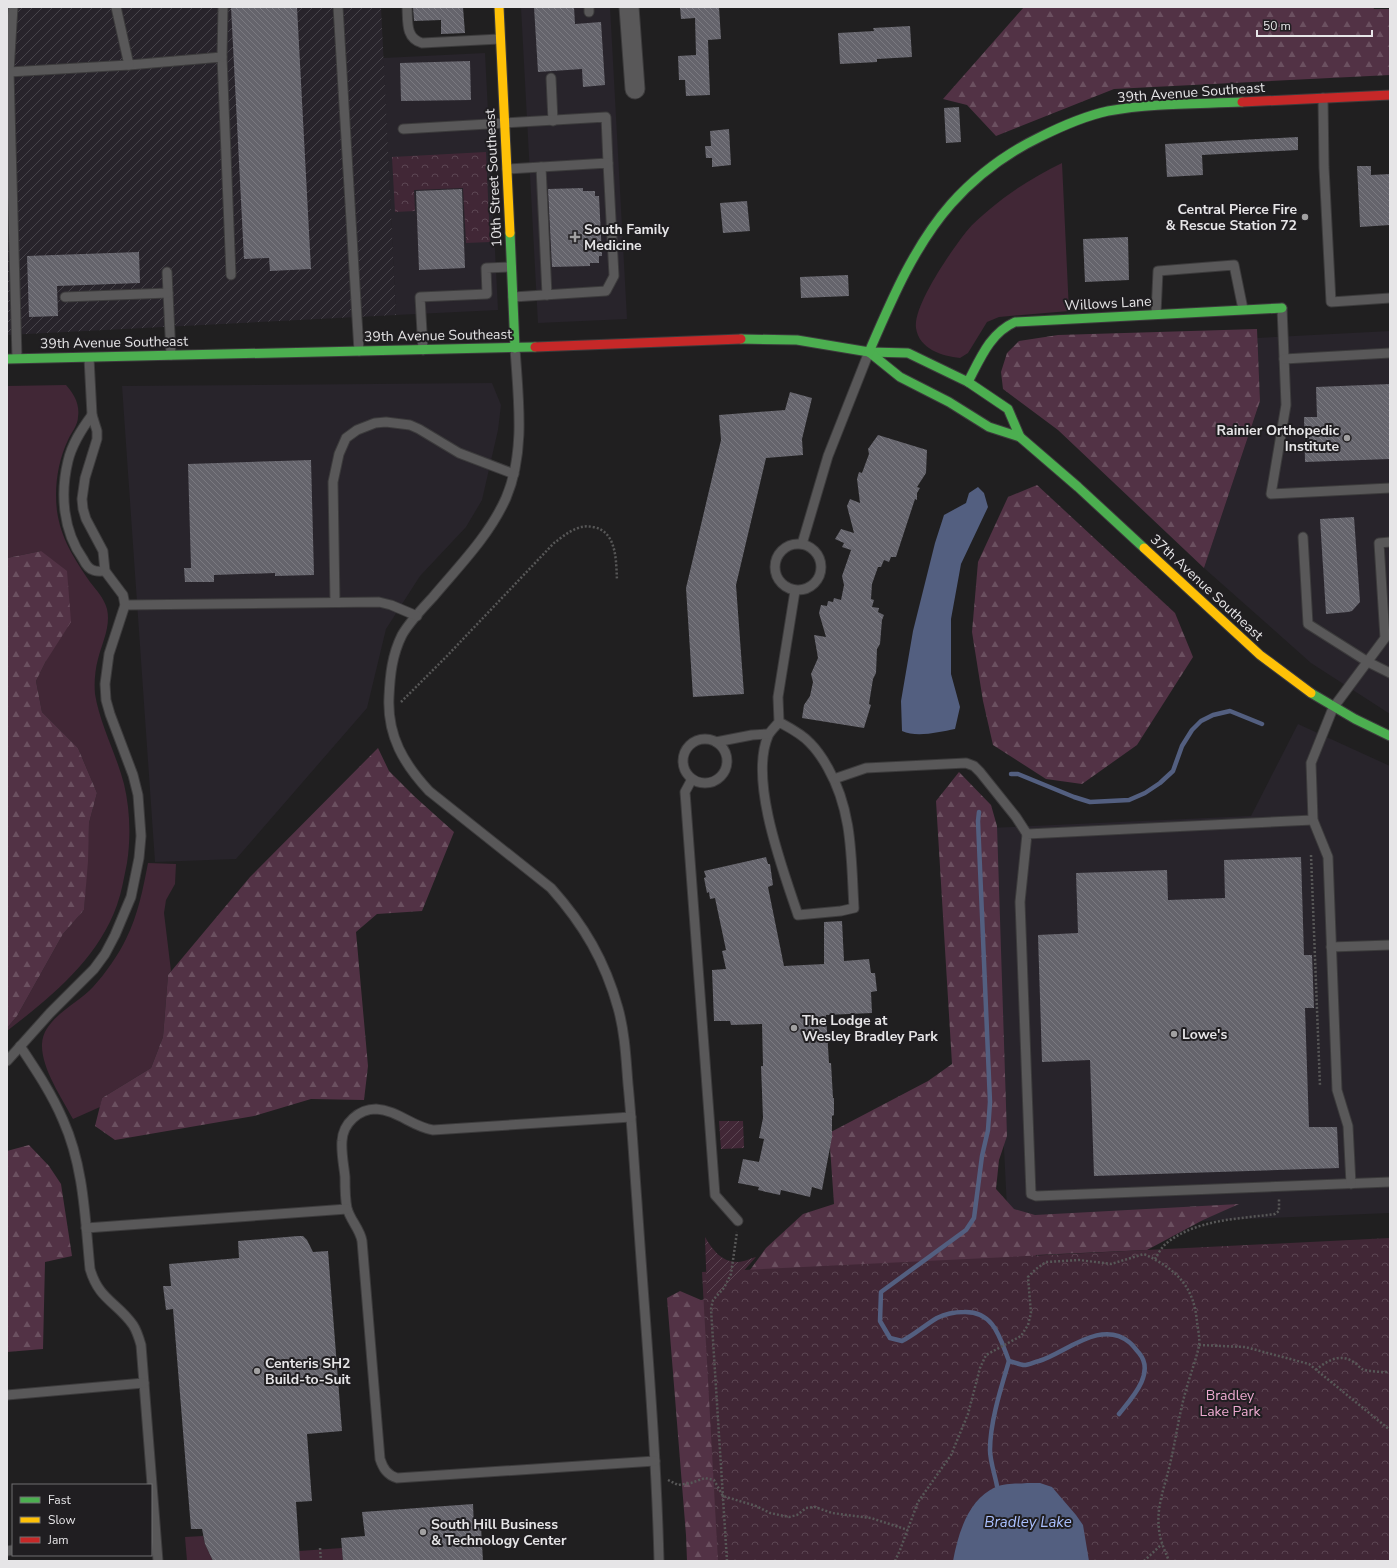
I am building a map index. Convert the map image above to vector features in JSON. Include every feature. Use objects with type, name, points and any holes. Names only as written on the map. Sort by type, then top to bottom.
[{"type":"main road","name":"10th Street Southeast","points":[[499,7],[515,348]]},
{"type":"main road","name":"39th Avenue Southeast","points":[[869,352],[912,263],[936,222],[960,194],[991,166],[1032,140],[1063,126],[1098,114],[1136,107],[1390,95]]},
{"type":"main road","name":"Willows Lane","points":[[968,382],[993,338],[1007,324],[1015,322],[1282,308]]},
{"type":"main road","name":"39th Avenue Southeast","points":[[7,359],[515,348],[766,338],[818,343],[869,352],[908,353],[968,382]]},
{"type":"main road","name":"39th Avenue Southeast","points":[[869,352],[900,377],[949,402]]},
{"type":"main road","name":"37th Avenue Southeast","points":[[968,382],[1008,408],[1020,437]]},
{"type":"main road","name":"37th Avenue Southeast","points":[[949,402],[989,428],[1020,437],[1078,487],[1260,655],[1302,688],[1333,708],[1390,736]]},
{"type":"street","points":[[629,7],[635,89]]},
{"type":"lane","points":[[13,7],[9,72],[17,358]]},
{"type":"lane","points":[[116,7],[129,65]]},
{"type":"lane","points":[[223,7],[222,57],[231,275]]},
{"type":"lane","points":[[338,7],[359,351]]},
{"type":"lane","points":[[407,7],[408,27],[410,35],[415,41],[422,43],[500,39]]},
{"type":"lane","points":[[9,72],[129,65],[222,57]]},
{"type":"lane","points":[[551,78],[553,121]]},
{"type":"lane","points":[[1323,98],[1324,167],[1331,302],[1390,298]]},
{"type":"lane","points":[[403,129],[606,117],[614,276],[606,291],[513,297]]},
{"type":"lane","points":[[507,169],[608,163]]},
{"type":"lane","points":[[541,167],[547,295]]},
{"type":"lane","points":[[1156,314],[1158,271],[1234,265],[1243,309]]},
{"type":"lane","points":[[423,350],[420,297],[487,294],[486,268],[511,267]]},
{"type":"lane","points":[[167,272],[171,355]]},
{"type":"lane","points":[[65,297],[168,293]]},
{"type":"lane","points":[[1282,308],[1286,405],[1271,494],[1390,488]]},
{"type":"lane","points":[[515,348],[518,441],[517,460],[514,474],[504,502],[485,535],[403,634],[392,663],[389,713],[392,731],[402,756],[419,780],[430,791],[551,888],[565,903],[590,939],[601,959],[610,981],[624,1032],[657,1476],[659,1561]]},
{"type":"lane","points":[[802,544],[828,456],[869,352]]},
{"type":"lane","points":[[1284,359],[1390,353]]},
{"type":"lane","points":[[7,1061],[50,1013],[94,969],[105,954],[132,897],[136,879],[140,836],[138,795],[133,775],[110,714],[106,700],[105,684],[109,654],[126,605],[123,595],[105,571],[102,551],[86,519],[82,499],[85,478],[97,439],[97,431],[92,415],[89,358]]},
{"type":"lane","points":[[92,415],[76,440],[68,460],[64,481],[64,505],[71,536],[79,554],[93,571],[105,571]]},
{"type":"lane","points":[[335,602],[333,482],[339,454],[346,438],[357,430],[375,423],[386,422],[410,425],[459,453],[514,474]]},
{"type":"lane","points":[[1303,537],[1308,624],[1368,662],[1390,674]]},
{"type":"lane","points":[[1352,1184],[1348,1126],[1337,1090],[1328,857],[1313,820],[1311,763],[1333,708],[1388,637],[1379,543],[1390,542]]},
{"type":"lane","points":[[802,544],[810,546],[820,558],[822,566],[821,574],[817,582],[811,587],[795,591],[782,584],[777,578],[775,564],[781,551],[787,546],[802,544]]},
{"type":"lane","points":[[1380,555],[1390,555]]},
{"type":"lane","points":[[779,722],[810,742],[821,756],[834,779],[847,815],[854,908],[841,911],[798,915],[776,843],[763,792],[762,762],[764,748],[768,734],[779,722],[778,697],[795,591]]},
{"type":"lane","points":[[126,605],[378,602],[391,605],[417,616]]},
{"type":"lane","points":[[716,742],[725,753],[727,760],[723,773],[718,779],[712,782],[698,783],[686,774],[682,761],[687,747],[693,742],[705,739],[716,742],[752,735],[768,734]]},
{"type":"lane","points":[[834,779],[866,768],[966,764],[974,766],[1016,817],[1027,834],[1020,902],[1031,1194],[1036,1196],[1390,1182]]},
{"type":"lane","points":[[692,779],[685,792],[715,1195],[738,1221]]},
{"type":"lane","points":[[1027,834],[1313,820]]},
{"type":"lane","points":[[1331,947],[1390,945]]},
{"type":"lane","points":[[20,1046],[53,1099],[71,1139],[82,1184],[90,1269],[93,1281],[105,1297],[134,1325],[141,1345],[150,1484]]},
{"type":"lane","points":[[631,1117],[433,1130],[424,1128],[388,1110],[366,1110],[351,1120],[345,1130],[342,1141],[347,1209],[361,1234],[362,1241],[380,1459],[386,1473],[391,1477],[397,1478],[655,1461]]},
{"type":"lane","points":[[86,1228],[347,1209]]},
{"type":"lane","points":[[7,1395],[144,1383]]},
{"type":"lane","points":[[152,1522],[153,1539],[158,1561]]},
{"type":"path","points":[[389,713],[446,657],[554,543],[571,531],[578,527],[587,526],[599,528],[610,537],[616,557],[617,580]]},
{"type":"path","points":[[1312,855],[1320,1086]]},
{"type":"path","points":[[1154,1259],[1166,1243],[1178,1235],[1199,1226],[1275,1214],[1279,1211],[1279,1187]]},
{"type":"path","points":[[727,1561],[711,1309],[712,1300],[724,1288],[732,1274],[738,1221]]},
{"type":"path","points":[[895,1561],[918,1502],[952,1455],[968,1414],[980,1368],[986,1355],[1021,1336],[1028,1325],[1031,1313],[1028,1277],[1046,1262],[1079,1260],[1111,1264],[1144,1254],[1172,1271],[1185,1283],[1196,1307],[1199,1345],[1185,1391],[1170,1466],[1160,1502],[1158,1530],[1169,1561]]},
{"type":"path","points":[[1199,1345],[1245,1347],[1308,1364],[1390,1430]]},
{"type":"path","points":[[1316,1370],[1326,1361],[1338,1358],[1351,1360],[1362,1368],[1390,1372]]},
{"type":"path","points":[[657,1476],[678,1485],[691,1484],[705,1478],[714,1480],[723,1496],[756,1506],[770,1514],[789,1517],[797,1515],[806,1508],[815,1507],[832,1513],[871,1518],[908,1530]]},
{"type":"path","points":[[1144,1561],[1162,1544]]},
{"type":"path","points":[[320,1548],[321,1561]]},
{"type":"shaded area","points":[[7,7],[381,7],[396,315],[7,335]]},
{"type":"shaded area","points":[[521,7],[610,7],[627,319],[538,323]]},
{"type":"shaded area","points":[[485,53],[498,310],[396,315],[383,58]]},
{"type":"shaded area","points":[[1390,331],[1390,714],[1311,663],[1204,568],[1260,401],[1257,338]]},
{"type":"shaded area","points":[[492,383],[501,405],[498,430],[482,500],[466,527],[420,576],[386,629],[367,708],[236,859],[155,862],[122,386]]},
{"type":"shaded area","points":[[1298,724],[1390,766],[1390,1213],[1008,1229],[988,828],[1251,816]]},
{"type":"green space","points":[[1024,7],[1373,7],[1374,9],[1390,9],[1390,75],[1114,89],[996,136],[967,105],[943,99]]},
{"type":"green space","points":[[486,152],[490,242],[466,243],[463,188],[414,190],[415,211],[395,212],[392,157]]},
{"type":"green space","points":[[1062,163],[1069,311],[999,317],[987,322],[968,353],[960,358],[939,353],[926,346],[918,335],[916,328],[917,318],[927,292],[943,264],[960,240],[975,223],[1007,196],[1034,178]]},
{"type":"green space","points":[[1257,329],[1260,401],[1204,568],[1058,430],[1003,389],[1001,372],[1007,353],[1019,341],[1058,335]]},
{"type":"green space","points":[[66,385],[76,400],[78,420],[69,437],[59,465],[56,493],[57,511],[62,531],[69,548],[84,573],[102,598],[107,609],[108,622],[96,668],[95,694],[97,705],[124,784],[128,803],[129,843],[123,884],[117,905],[109,925],[98,943],[71,976],[40,1005],[7,1031],[7,1028],[17,1016],[63,934],[84,910],[89,823],[97,793],[78,748],[42,712],[36,681],[46,661],[41,551],[7,558],[7,386]]},
{"type":"green space","points":[[1037,485],[1175,613],[1193,657],[1137,745],[1082,784],[1046,779],[993,745],[983,701],[972,632],[978,562],[1008,497]]},
{"type":"green space","points":[[41,551],[67,571],[71,622],[46,661],[36,681],[42,712],[78,748],[97,793],[89,823],[84,910],[63,934],[17,1016],[7,1028],[7,558]]},
{"type":"green space","points":[[378,748],[389,771],[454,832],[422,911],[377,914],[356,932],[368,1066],[364,1100],[311,1099],[254,1116],[115,1140],[95,1126],[102,1098],[151,1068],[163,1037],[168,975],[250,877]]},
{"type":"green space","points":[[959,772],[991,805],[997,826],[1007,1136],[999,1160],[996,1189],[1014,1209],[1035,1215],[1239,1204],[1203,1220],[1147,1250],[1036,1255],[888,1561],[687,1561],[667,1298],[680,1291],[701,1300],[734,1292],[766,1248],[803,1214],[834,1204],[829,1133],[928,1081],[952,1064],[936,801]]},
{"type":"green space","points":[[148,863],[176,864],[175,884],[166,900],[164,913],[171,971],[168,975],[163,1037],[151,1068],[102,1098],[100,1107],[73,1119],[48,1073],[42,1044],[44,1035],[48,1027],[62,1012],[93,987],[120,951],[137,911]]},
{"type":"green space","points":[[719,1121],[743,1121],[744,1148],[721,1149]]},
{"type":"green space","points":[[29,1145],[49,1166],[61,1184],[72,1256],[45,1262],[43,1349],[7,1352],[7,1151]]},
{"type":"green space","points":[[705,1237],[714,1251],[722,1258],[727,1260],[740,1262],[756,1257],[726,1291],[707,1296]]},
{"type":"green space","name":"Bradley Lake Park","points":[[1390,1238],[1390,1561],[718,1561],[702,1272]]},
{"type":"green space","points":[[203,1536],[213,1561],[187,1561],[185,1537]]},
{"type":"green space","points":[[342,1548],[343,1561],[300,1561],[299,1551]]},
{"type":"water","points":[[978,487],[984,493],[988,507],[961,564],[951,619],[951,674],[960,707],[955,729],[928,734],[908,733],[902,731],[901,701],[913,631],[935,543],[944,515],[966,503],[969,493]]},
{"type":"water","name":"Bradley Lake","points":[[1040,1483],[1052,1487],[1076,1515],[1083,1525],[1089,1561],[953,1561],[961,1529],[971,1509],[978,1500],[996,1487],[1007,1484]]},
{"type":"building","points":[[231,7],[297,7],[311,269],[270,271],[269,258],[244,259]]},
{"type":"building","points":[[413,7],[463,7],[465,33],[441,34],[441,20],[414,21]]},
{"type":"building","points":[[534,7],[574,7],[575,24],[601,22],[605,85],[583,87],[582,69],[538,72]]},
{"type":"building","points":[[680,7],[719,7],[721,39],[708,40],[710,95],[686,96],[685,80],[679,80],[678,56],[696,55],[695,18],[681,19]]},
{"type":"building","points":[[910,26],[912,57],[877,59],[877,62],[840,64],[838,33],[874,31],[873,28]]},
{"type":"building","points":[[470,61],[471,100],[401,101],[400,63]]},
{"type":"building","points":[[959,107],[961,142],[946,143],[944,108]]},
{"type":"building","points":[[729,129],[731,165],[712,167],[712,158],[706,158],[705,146],[711,146],[710,131]]},
{"type":"building","points":[[1298,137],[1298,150],[1202,155],[1203,175],[1167,177],[1165,144]]},
{"type":"building","points":[[1357,166],[1371,166],[1371,175],[1390,174],[1390,225],[1360,227]]},
{"type":"building","name":"South Family Medicine","points":[[583,188],[583,191],[595,191],[595,196],[599,196],[602,256],[599,256],[599,263],[590,263],[590,266],[552,267],[548,189]]},
{"type":"building","points":[[462,189],[465,268],[419,270],[416,191]]},
{"type":"building","points":[[747,201],[750,231],[723,233],[720,203]]},
{"type":"building","points":[[1128,237],[1129,280],[1085,282],[1083,239]]},
{"type":"building","points":[[139,252],[140,283],[57,286],[58,316],[29,317],[27,256]]},
{"type":"building","points":[[848,275],[849,296],[801,298],[800,277]]},
{"type":"building","name":"Rainier Orthopedic Institute","points":[[1390,384],[1390,459],[1305,462],[1304,417],[1317,417],[1316,387]]},
{"type":"building","points":[[790,392],[812,398],[802,439],[803,455],[766,458],[736,585],[744,694],[693,697],[686,588],[721,440],[719,415],[785,410]]},
{"type":"building","points":[[878,435],[927,450],[926,473],[917,487],[920,488],[917,493],[917,500],[915,499],[896,557],[891,557],[889,562],[884,560],[881,567],[878,567],[872,584],[871,599],[874,600],[872,607],[879,608],[878,612],[884,615],[882,620],[880,644],[877,649],[876,673],[873,679],[869,704],[871,705],[864,728],[802,718],[804,705],[810,696],[813,682],[811,674],[818,658],[814,635],[826,637],[819,613],[821,605],[827,606],[828,601],[833,602],[834,598],[841,600],[844,585],[842,576],[851,550],[842,547],[844,543],[835,539],[841,529],[854,533],[847,506],[850,499],[860,503],[857,479],[859,472],[862,473],[869,454],[868,449]]},
{"type":"building","points":[[311,460],[314,575],[275,576],[275,573],[214,575],[214,582],[185,582],[184,568],[191,568],[188,464]]},
{"type":"building","points":[[1354,517],[1360,602],[1352,611],[1326,614],[1320,519]]},
{"type":"building","name":"The Lodge at Wesley Bradley Park","points":[[766,857],[768,864],[770,864],[773,885],[768,887],[784,966],[824,964],[824,922],[842,921],[844,961],[869,959],[871,973],[875,973],[877,991],[871,992],[872,1013],[826,1015],[829,1063],[831,1063],[834,1098],[834,1115],[832,1116],[832,1137],[822,1190],[812,1187],[810,1197],[781,1190],[780,1195],[758,1190],[759,1187],[738,1183],[743,1159],[759,1162],[764,1139],[759,1138],[763,1118],[761,1066],[763,1066],[762,1024],[731,1025],[730,1021],[714,1021],[712,970],[726,969],[722,951],[726,950],[715,898],[710,899],[709,892],[707,893],[704,871]]},
{"type":"building","name":"Lowe's","points":[[1301,857],[1304,955],[1312,955],[1314,1008],[1305,1008],[1309,1127],[1337,1127],[1339,1168],[1094,1176],[1090,1060],[1042,1062],[1038,935],[1078,933],[1076,873],[1167,870],[1168,900],[1225,898],[1224,860]]},
{"type":"building","name":"Centeris SH2 Build-to-Suit","points":[[303,1236],[307,1240],[313,1252],[328,1251],[342,1431],[307,1434],[312,1501],[296,1502],[300,1561],[213,1561],[205,1544],[202,1529],[191,1529],[173,1309],[166,1310],[163,1286],[171,1286],[169,1264],[239,1258],[238,1241]]},
{"type":"building","name":"South Hill Business & Technology Center","points":[[473,1504],[474,1527],[481,1527],[483,1561],[343,1561],[341,1538],[365,1536],[362,1512]]},
{"type":"waterway","points":[[1011,774],[1018,774],[1090,802],[1129,800],[1145,793],[1160,783],[1173,771],[1182,746],[1192,730],[1201,721],[1213,715],[1230,711],[1262,724]]},
{"type":"waterway","points":[[979,812],[978,821],[990,1102],[988,1130],[982,1156],[974,1218],[966,1230],[881,1292],[880,1321],[890,1338],[902,1341],[933,1321],[947,1314],[958,1312],[974,1313],[989,1321],[999,1335],[1009,1361],[1021,1365],[1028,1365],[1039,1361],[1083,1340],[1095,1336],[1107,1334],[1118,1336],[1129,1342],[1139,1353],[1144,1361],[1145,1369],[1140,1385],[1130,1401],[1119,1414]]},
{"type":"waterway","points":[[997,1486],[991,1459],[990,1439],[996,1405],[1009,1361]]},
{"type":"traffic: fast","points":[[869,352],[904,275],[926,238],[951,204],[992,166],[1028,143],[1057,129],[1099,113],[1124,108],[1158,105],[1242,102]]},
{"type":"traffic: fast","points":[[510,233],[515,348]]},
{"type":"traffic: fast","points":[[968,382],[992,340],[1006,327],[1015,322],[1282,308]]},
{"type":"traffic: fast","points":[[741,339],[797,340],[869,352],[908,353],[968,382],[1008,409],[1020,437]]},
{"type":"traffic: fast","points":[[7,359],[535,347]]},
{"type":"traffic: fast","points":[[869,352],[900,377],[949,402],[989,427],[1020,437],[1078,487],[1144,548]]},
{"type":"traffic: fast","points":[[1311,693],[1355,719],[1390,736]]},
{"type":"traffic: slow","points":[[499,7],[510,233]]},
{"type":"traffic: slow","points":[[1144,548],[1260,655],[1311,693]]},
{"type":"traffic: jam","points":[[1242,102],[1390,95]]},
{"type":"traffic: jam","points":[[535,347],[741,339]]},
{"type":"place","name":"Central Pierce Fire & Rescue Station 72","points":[[1305,217]]},
{"type":"place","name":"South Family Medicine","points":[[575,237]]},
{"type":"place","name":"Rainier Orthopedic Institute","points":[[1347,438]]},
{"type":"place","name":"The Lodge at Wesley Bradley Park","points":[[794,1028]]},
{"type":"place","name":"Lowe's","points":[[1174,1034]]},
{"type":"place","name":"Centeris SH2 Build-to-Suit","points":[[257,1371]]},
{"type":"place","name":"South Hill Business & Technology Center","points":[[423,1532]]}]
